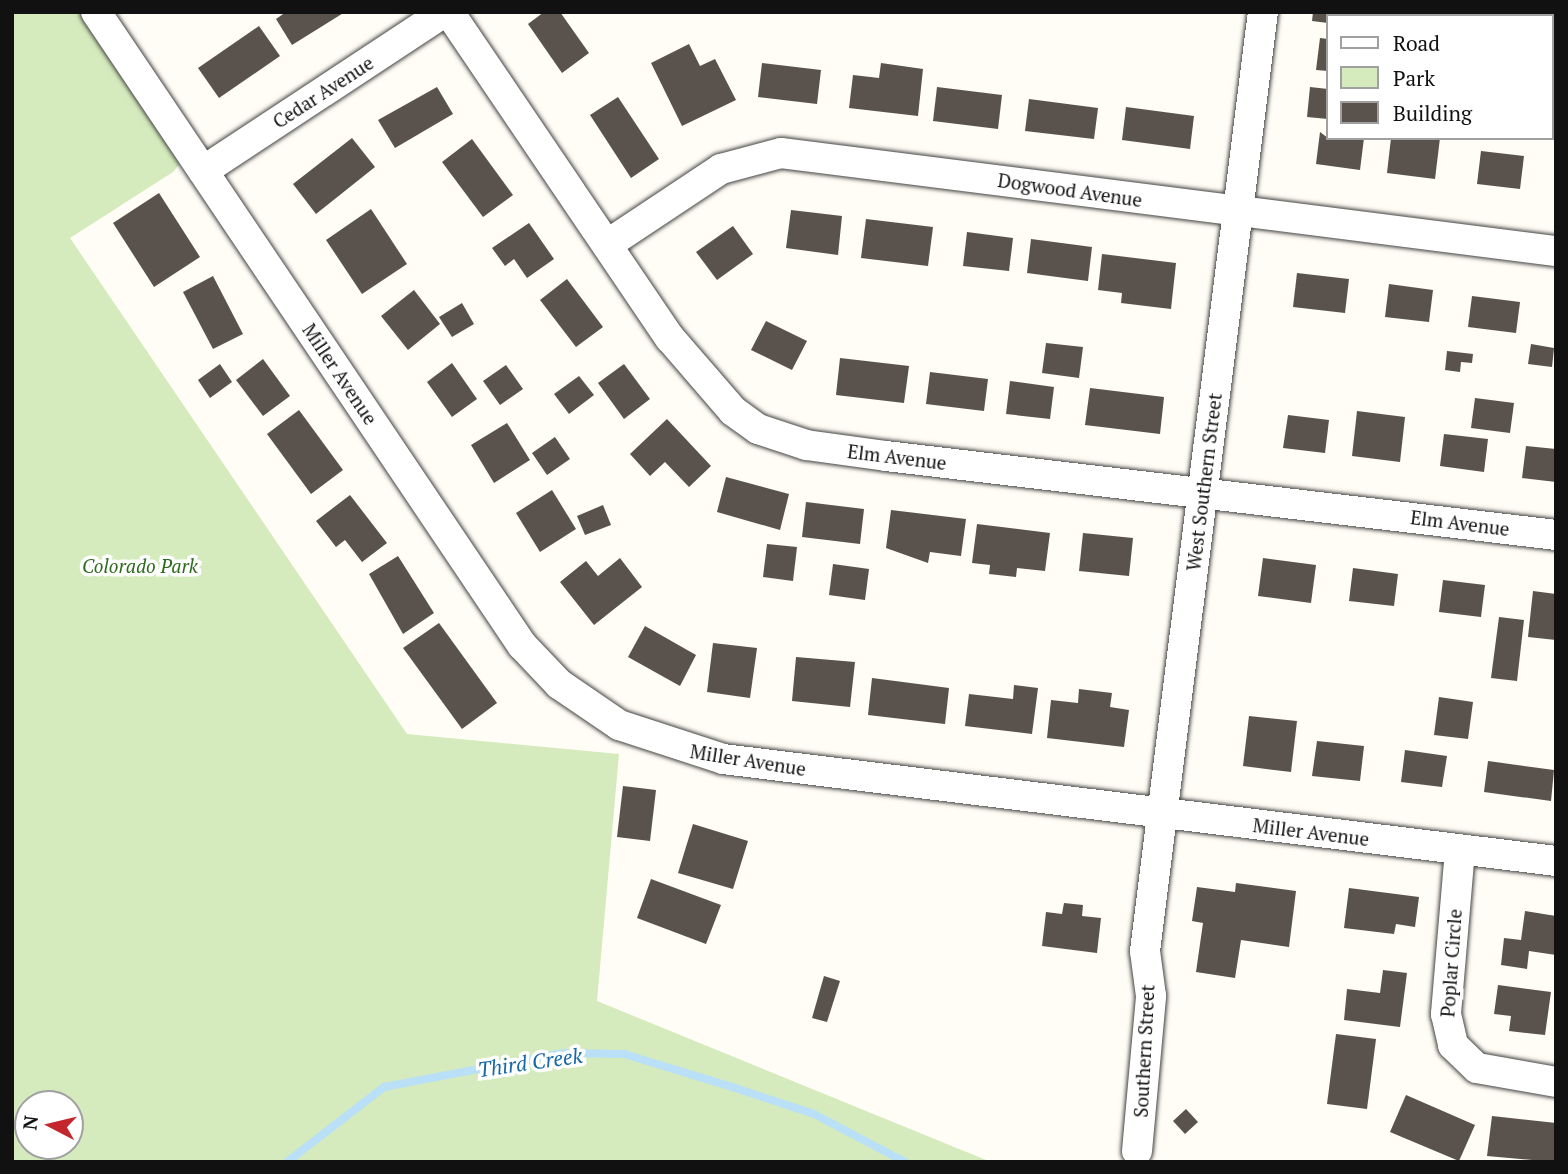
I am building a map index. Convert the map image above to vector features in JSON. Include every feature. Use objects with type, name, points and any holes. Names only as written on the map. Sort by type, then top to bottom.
[{"type":"street","name":"Miller Avenue","points":[[96,12],[522,645],[579,700],[645,737],[723,759],[1162,815],[1556,861]]},
{"type":"street","name":"Cedar Avenue","points":[[203,171],[446,12]]},
{"type":"street","name":"Elm Avenue","points":[[446,12],[707,384],[733,411],[776,438],[1556,535]]},
{"type":"street","name":"West Southern Street","points":[[1145,951],[1202,491],[1240,213],[1263,12]]},
{"type":"street","name":"Dogwood Avenue","points":[[608,244],[721,169],[781,153],[1556,251]]},
{"type":"street","name":"Poplar Circle","points":[[1460,849],[1446,1014],[1450,1037],[1477,1068],[1556,1082]]},
{"type":"street","name":"Southern Street","points":[[1137,1151],[1151,996],[1145,951]]},
{"type":"green space","name":"Colorado Park","points":[[12,12],[96,12],[190,151],[173,172],[70,238],[407,734],[619,754],[597,1001],[991,1162],[12,1162]]},
{"type":"building","points":[[286,12],[345,12],[292,45],[276,19]]},
{"type":"building","points":[[544,12],[560,12],[589,53],[562,73],[528,24]]},
{"type":"building","points":[[1313,12],[1380,12],[1326,14],[1326,23],[1312,21]]},
{"type":"building","points":[[1422,12],[1467,12],[1444,14]]},
{"type":"building","points":[[259,26],[280,56],[219,98],[198,68]]},
{"type":"building","points":[[1320,38],[1326,39],[1326,71],[1316,70]]},
{"type":"building","points":[[689,44],[700,66],[715,59],[736,100],[682,126],[651,63]]},
{"type":"building","points":[[762,63],[821,70],[817,104],[758,97]]},
{"type":"building","points":[[881,63],[923,69],[918,116],[849,108],[853,75],[879,78]]},
{"type":"building","points":[[437,87],[453,114],[395,148],[378,120]]},
{"type":"building","points":[[937,87],[1002,95],[998,129],[933,121]]},
{"type":"building","points":[[1310,87],[1326,89],[1326,119],[1307,117]]},
{"type":"building","points":[[618,97],[659,159],[631,178],[590,115]]},
{"type":"building","points":[[1029,99],[1098,108],[1094,139],[1025,131]]},
{"type":"building","points":[[1126,107],[1194,116],[1190,149],[1122,140]]},
{"type":"building","points":[[1320,132],[1326,140],[1364,140],[1360,170],[1316,164]]},
{"type":"building","points":[[352,138],[375,167],[316,214],[293,184]]},
{"type":"building","points":[[472,139],[513,195],[483,217],[442,162]]},
{"type":"building","points":[[1391,140],[1440,140],[1435,179],[1387,173]]},
{"type":"building","points":[[1481,151],[1524,156],[1520,189],[1477,184]]},
{"type":"building","points":[[159,193],[200,257],[154,287],[113,223]]},
{"type":"building","points":[[371,209],[407,264],[362,294],[326,240]]},
{"type":"building","points":[[791,210],[842,216],[838,255],[786,248]]},
{"type":"building","points":[[866,219],[933,227],[928,266],[861,258]]},
{"type":"building","points":[[529,223],[554,259],[527,278],[514,259],[505,266],[492,248]]},
{"type":"building","points":[[733,226],[753,254],[717,280],[696,252]]},
{"type":"building","points":[[967,232],[1013,238],[1009,271],[963,266]]},
{"type":"building","points":[[1031,239],[1092,247],[1088,281],[1027,273]]},
{"type":"building","points":[[1102,254],[1176,263],[1171,309],[1121,303],[1122,293],[1098,290]]},
{"type":"building","points":[[1297,273],[1349,279],[1345,313],[1293,307]]},
{"type":"building","points":[[213,276],[243,334],[213,349],[183,292]]},
{"type":"building","points":[[567,279],[603,327],[576,347],[540,300]]},
{"type":"building","points":[[1389,284],[1433,290],[1429,322],[1385,317]]},
{"type":"building","points":[[414,290],[440,324],[408,350],[381,316]]},
{"type":"building","points":[[1472,296],[1520,302],[1516,333],[1468,327]]},
{"type":"building","points":[[462,303],[474,324],[452,337],[439,317]]},
{"type":"building","points":[[766,321],[807,341],[792,370],[751,350]]},
{"type":"building","points":[[1046,343],[1083,347],[1079,378],[1042,373]]},
{"type":"building","points":[[1531,344],[1554,348],[1552,367],[1528,364]]},
{"type":"building","points":[[1447,351],[1473,354],[1472,363],[1461,362],[1460,372],[1445,370]]},
{"type":"building","points":[[840,358],[909,366],[904,403],[836,395]]},
{"type":"building","points":[[263,359],[290,396],[263,416],[236,380]]},
{"type":"building","points":[[452,363],[477,399],[452,417],[427,382]]},
{"type":"building","points":[[220,364],[232,382],[210,398],[198,380]]},
{"type":"building","points":[[624,364],[650,399],[624,419],[598,383]]},
{"type":"building","points":[[506,365],[523,389],[500,405],[483,381]]},
{"type":"building","points":[[930,372],[988,379],[984,411],[926,404]]},
{"type":"building","points":[[579,376],[594,395],[569,414],[554,394]]},
{"type":"building","points":[[1010,381],[1054,387],[1050,419],[1006,414]]},
{"type":"building","points":[[1090,388],[1164,397],[1160,434],[1085,425]]},
{"type":"building","points":[[1475,398],[1514,403],[1510,433],[1471,428]]},
{"type":"building","points":[[299,410],[343,470],[311,494],[267,434]]},
{"type":"building","points":[[1357,411],[1405,417],[1400,462],[1352,456]]},
{"type":"building","points":[[1288,415],[1329,420],[1325,453],[1283,448]]},
{"type":"building","points":[[667,419],[711,466],[689,487],[665,462],[650,476],[630,454]]},
{"type":"building","points":[[507,423],[530,460],[494,483],[471,445]]},
{"type":"building","points":[[1444,434],[1488,439],[1484,472],[1440,466]]},
{"type":"building","points":[[555,437],[570,459],[547,475],[532,453]]},
{"type":"building","points":[[1526,446],[1556,449],[1556,482],[1522,478]]},
{"type":"building","points":[[726,477],[789,494],[780,530],[717,512]]},
{"type":"building","points":[[552,490],[576,529],[540,552],[516,513]]},
{"type":"building","points":[[350,495],[387,543],[362,562],[345,540],[336,547],[316,521]]},
{"type":"building","points":[[806,502],[864,509],[860,544],[802,537]]},
{"type":"building","points":[[603,505],[611,525],[585,535],[577,516]]},
{"type":"building","points":[[891,510],[966,519],[961,556],[930,552],[928,563],[886,548]]},
{"type":"building","points":[[977,524],[1050,533],[1045,571],[1017,568],[1016,577],[989,574],[990,565],[972,563]]},
{"type":"building","points":[[1083,533],[1133,538],[1129,576],[1079,571]]},
{"type":"building","points":[[767,544],[797,547],[793,581],[763,577]]},
{"type":"building","points":[[398,556],[434,613],[403,634],[369,574]]},
{"type":"building","points":[[620,558],[642,587],[594,625],[560,582],[586,561],[598,576]]},
{"type":"building","points":[[1263,558],[1316,565],[1311,603],[1258,596]]},
{"type":"building","points":[[833,564],[869,569],[865,600],[829,595]]},
{"type":"building","points":[[1353,568],[1398,574],[1394,606],[1349,601]]},
{"type":"building","points":[[1443,580],[1485,585],[1481,617],[1439,612]]},
{"type":"building","points":[[1533,591],[1556,594],[1556,640],[1528,637]]},
{"type":"building","points":[[1499,617],[1524,620],[1517,681],[1491,678]]},
{"type":"building","points":[[439,623],[497,703],[462,729],[403,648]]},
{"type":"building","points":[[645,626],[696,655],[680,686],[628,657]]},
{"type":"building","points":[[713,643],[757,648],[750,698],[707,692]]},
{"type":"building","points":[[796,657],[855,662],[850,707],[792,701]]},
{"type":"building","points":[[872,678],[949,688],[945,724],[868,715]]},
{"type":"building","points":[[1014,685],[1038,688],[1032,734],[965,726],[969,694],[1013,699]]},
{"type":"building","points":[[1079,689],[1112,693],[1110,707],[1129,710],[1124,747],[1047,738],[1051,700],[1078,703]]},
{"type":"building","points":[[1439,697],[1473,702],[1468,739],[1434,735]]},
{"type":"building","points":[[1249,716],[1297,721],[1291,772],[1243,766]]},
{"type":"building","points":[[1317,741],[1364,746],[1360,781],[1312,776]]},
{"type":"building","points":[[1405,750],[1447,756],[1442,787],[1401,782]]},
{"type":"building","points":[[1488,761],[1554,770],[1551,801],[1484,792]]},
{"type":"building","points":[[623,786],[656,790],[650,841],[617,837]]},
{"type":"building","points":[[693,824],[748,841],[733,889],[678,873]]},
{"type":"building","points":[[651,879],[721,905],[706,944],[637,918]]},
{"type":"building","points":[[1236,883],[1296,891],[1289,947],[1241,940],[1235,978],[1196,972],[1203,923],[1192,921],[1197,887],[1235,892]]},
{"type":"building","points":[[1349,888],[1419,897],[1415,927],[1396,924],[1394,934],[1344,928]]},
{"type":"building","points":[[1064,903],[1083,905],[1082,916],[1101,918],[1097,953],[1042,946],[1046,912],[1062,914]]},
{"type":"building","points":[[1525,911],[1556,916],[1556,955],[1529,951],[1527,969],[1501,965],[1504,938],[1521,940]]},
{"type":"building","points":[[1383,970],[1407,973],[1400,1027],[1344,1020],[1347,989],[1380,993]]},
{"type":"building","points":[[824,976],[840,981],[827,1022],[812,1018]]},
{"type":"building","points":[[1498,985],[1551,992],[1545,1035],[1509,1031],[1511,1016],[1494,1014]]},
{"type":"building","points":[[1336,1034],[1376,1039],[1367,1109],[1327,1104]]},
{"type":"building","points":[[1406,1095],[1475,1125],[1459,1161],[1390,1132]]},
{"type":"building","points":[[1186,1109],[1198,1122],[1185,1134],[1173,1121]]},
{"type":"building","points":[[1492,1116],[1556,1123],[1555,1162],[1487,1156]]},
{"type":"waterway","name":"Third Creek","points":[[287,1162],[384,1087],[563,1053],[624,1054],[735,1088],[814,1114],[905,1162]]}]
